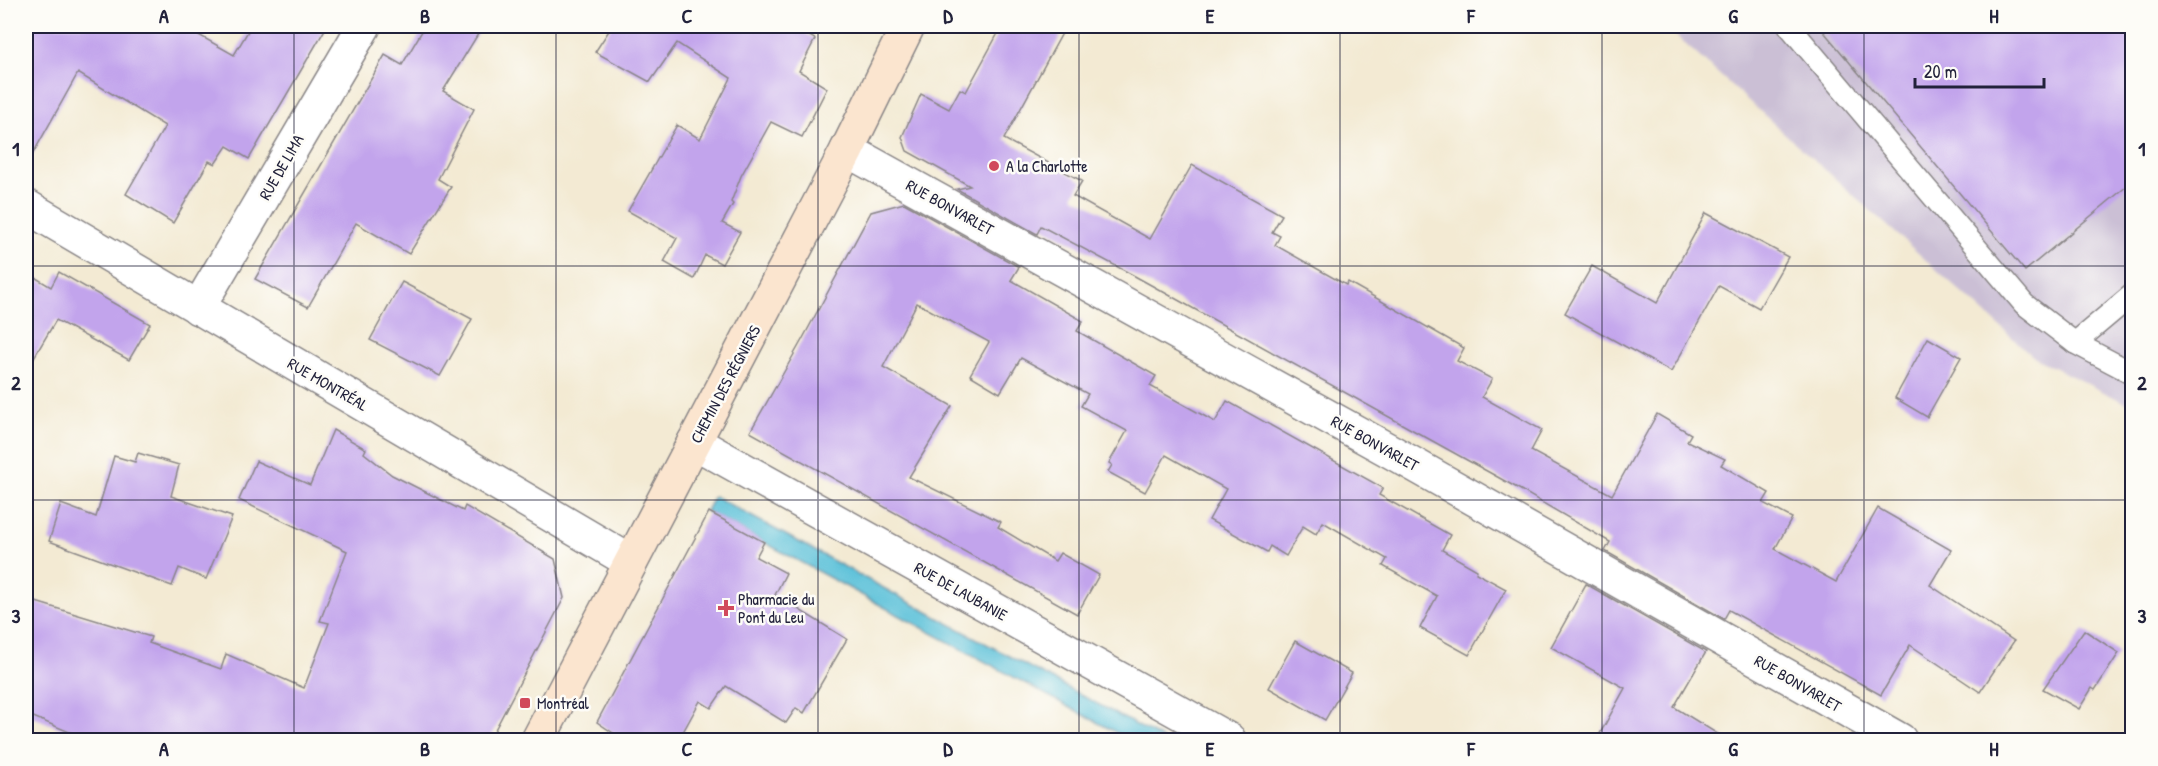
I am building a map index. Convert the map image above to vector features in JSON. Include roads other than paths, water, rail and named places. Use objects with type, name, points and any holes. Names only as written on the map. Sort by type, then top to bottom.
[{"type":"main road","name":"CHEMIN DES RÉGNIERS","points":[[538,741],[848,150],[908,26]]},
{"type":"street","name":"RUE DE LIMA","points":[[198,308],[364,26]]},
{"type":"street","name":"RUE BONVARLET","points":[[848,150],[1379,445],[1900,741]]},
{"type":"street","name":"RUE MONTRÉAL","points":[[26,206],[631,562]]},
{"type":"street","name":"RUE DE LAUBANIE","points":[[694,442],[1229,741]]},
{"type":"lane","points":[[1789,26],[2024,304],[2075,343],[2133,373]]},
{"type":"lane","points":[[2075,343],[2133,295]]},
{"type":"water","points":[[714,496],[1164,740],[1130,740],[706,511]]},
{"type":"place","name":"A la Charlotte","points":[[994,166]]},
{"type":"place","name":"Pharmacie du Pont du Leu","points":[[726,608]]},
{"type":"place","name":"Montréal","points":[[525,703]]}]
